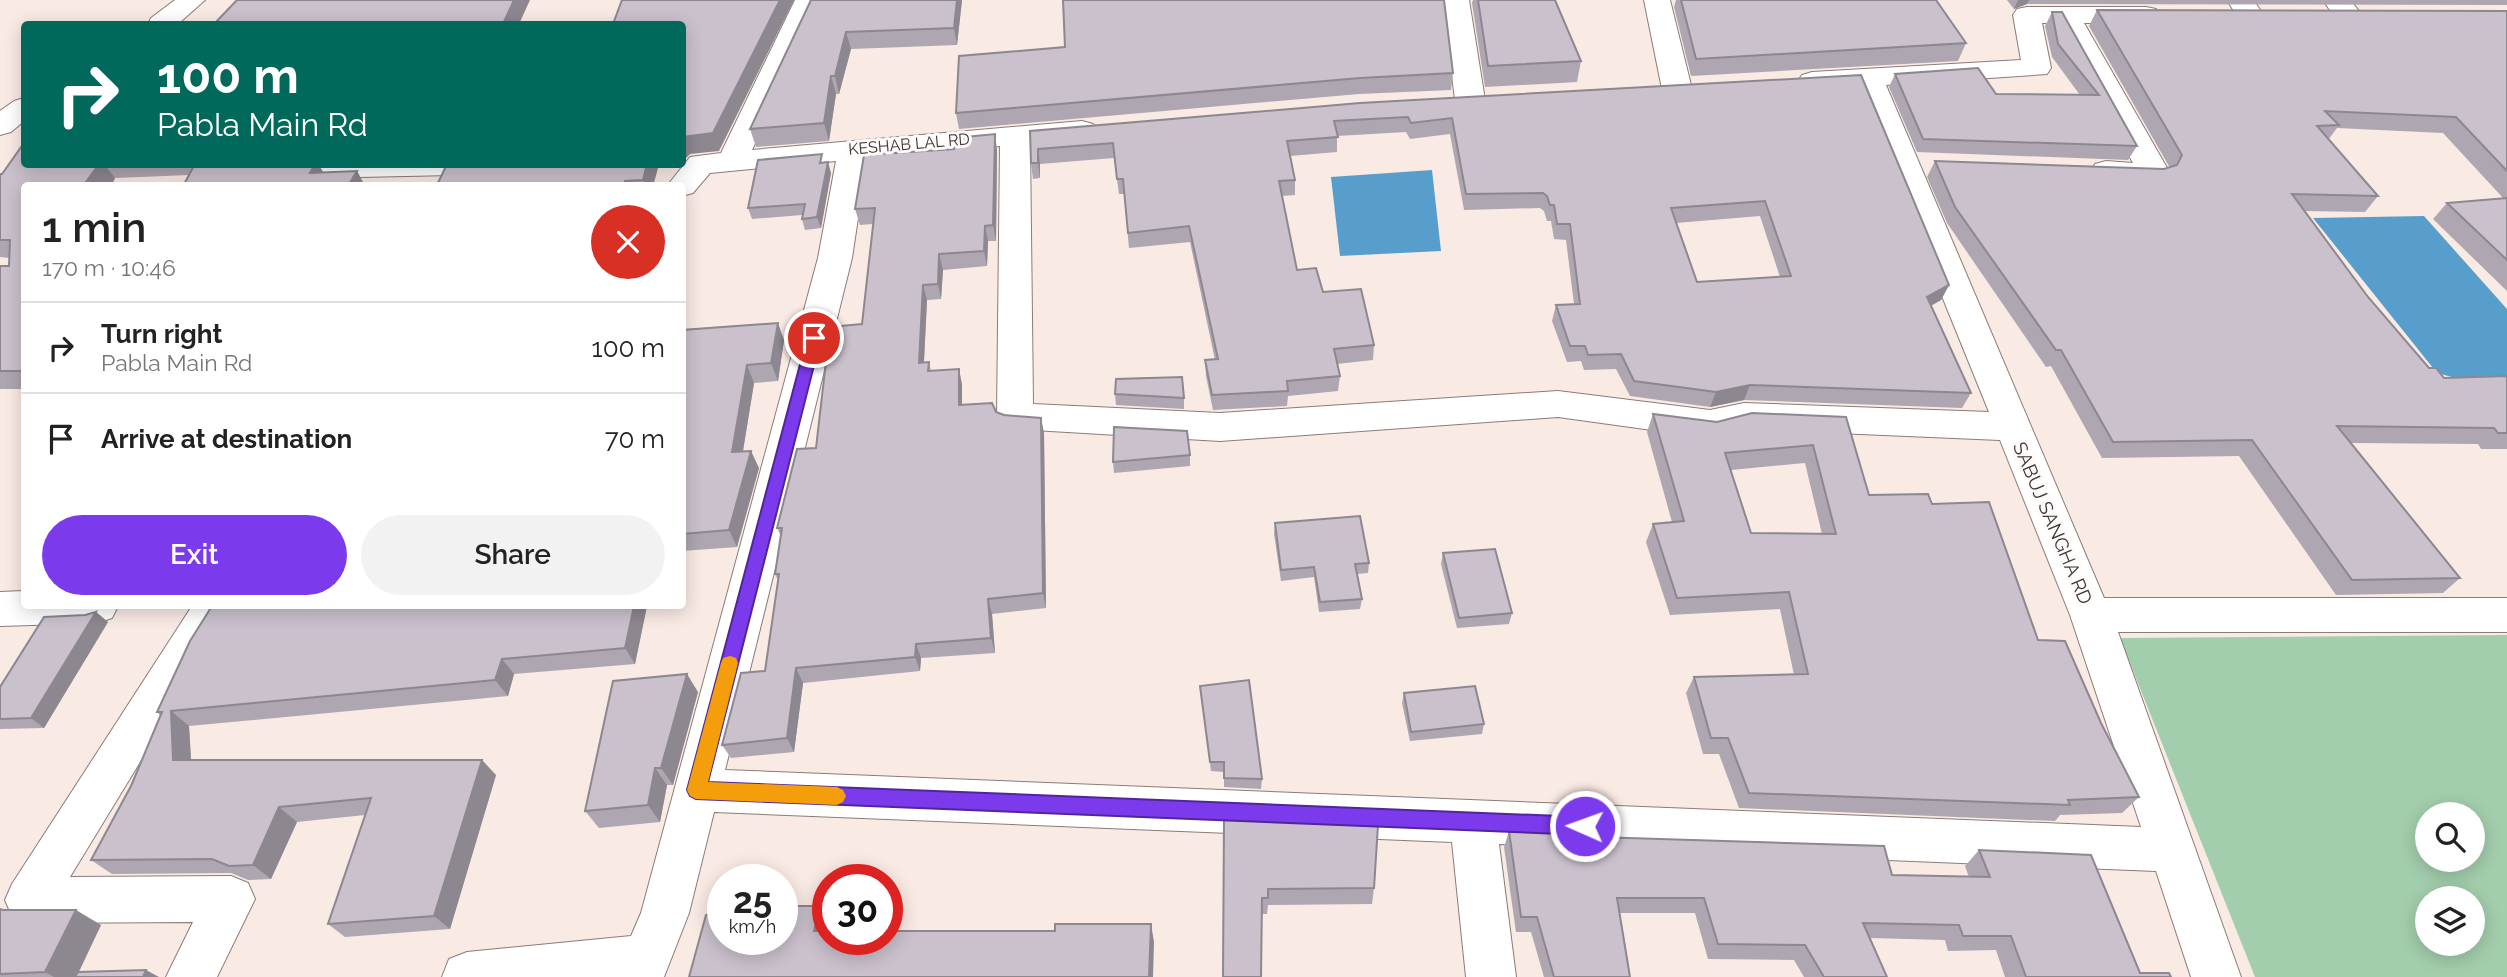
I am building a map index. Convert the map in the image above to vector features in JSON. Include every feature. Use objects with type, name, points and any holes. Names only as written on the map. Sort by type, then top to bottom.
[{"type":"street","points":[[135,21],[162,0]]},
{"type":"street","points":[[165,21],[192,0]]},
{"type":"street","points":[[732,161],[808,0]]},
{"type":"street","points":[[1456,0],[1470,100]]},
{"type":"street","points":[[1657,0],[1677,89]]},
{"type":"street","points":[[2312,16],[2353,10]]},
{"type":"street","points":[[1786,83],[2037,68],[2027,15],[2171,15]]},
{"type":"street","points":[[2066,15],[2154,173],[2084,171]]},
{"type":"street","name":"SABUJ SANGHA RD","points":[[1868,78],[1917,165],[2013,427],[2091,615],[2216,977]]},
{"type":"street","points":[[0,126],[21,109]]},
{"type":"street","name":"KESHAB LAL RD","points":[[689,171],[732,161],[1111,127]]},
{"type":"street","points":[[0,147],[21,132]]},
{"type":"street","points":[[1015,135],[1015,416],[1220,427],[1558,404],[1710,424],[1744,416],[2013,427]]},
{"type":"street","points":[[467,977],[642,968],[664,913],[835,258],[853,149]]},
{"type":"street","points":[[260,169],[317,168]]},
{"type":"street","points":[[0,609],[21,608]]},
{"type":"street","points":[[191,977],[231,899],[29,900],[212,609]]},
{"type":"street","points":[[2091,615],[2507,615]]},
{"type":"street","points":[[696,790],[2172,850]]},
{"type":"street","points":[[1473,822],[1491,977]]},
{"type":"green space","points":[[2507,635],[2507,977],[2255,977],[2120,638]]},
{"type":"water","points":[[1432,170],[1441,251],[1340,256],[1331,177]]},
{"type":"water","points":[[2424,216],[2507,309],[2507,383],[2474,383],[2437,373],[2313,218]]},
{"type":"building","points":[[237,0],[514,0],[504,21],[217,21]]},
{"type":"building","points":[[622,0],[780,0],[713,133],[686,136],[686,21],[614,21]]},
{"type":"building","points":[[811,0],[957,0],[954,28],[846,32],[835,76],[831,76],[824,123],[750,129]]},
{"type":"building","points":[[1063,0],[1444,0],[1453,73],[1360,78],[956,113],[959,56],[1065,47]]},
{"type":"building","points":[[1478,0],[1555,0],[1581,61],[1488,66]]},
{"type":"building","points":[[1681,0],[1936,0],[1966,43],[1696,59]]},
{"type":"building","points":[[2097,10],[2507,11],[2507,171],[2456,117],[2325,111],[2339,125],[2317,126],[2378,196],[2292,194],[2368,297],[2429,368],[2436,368],[2444,378],[2507,376],[2507,433],[2498,433],[2494,428],[2337,426],[2460,578],[2352,580],[2252,440],[2113,442],[2061,350],[2056,350],[1955,207],[1935,161],[2164,169],[2177,165],[2182,155]]},
{"type":"building","points":[[2052,12],[2062,12],[2137,146],[1923,139],[1895,74],[1978,68],[1996,94],[2099,95],[2058,44]]},
{"type":"building","points":[[1861,75],[1949,285],[1927,297],[1971,393],[1750,385],[1716,392],[1634,381],[1621,354],[1588,355],[1585,346],[1570,346],[1556,305],[1580,304],[1570,224],[1557,224],[1554,205],[1550,205],[1547,196],[1543,193],[1466,194],[1452,118],[1411,123],[1408,117],[1334,121],[1338,137],[1287,141],[1295,180],[1279,181],[1297,270],[1316,268],[1323,292],[1361,289],[1374,345],[1334,349],[1340,376],[1287,381],[1288,391],[1212,395],[1205,360],[1218,359],[1189,226],[1128,233],[1123,179],[1117,179],[1113,143],[1038,149],[1038,163],[1031,163],[1030,131],[1360,103]],"holes":[[[1765,201],[1791,276],[1697,282],[1671,208]]]},
{"type":"building","points":[[995,134],[993,225],[985,226],[984,251],[939,254],[938,284],[923,285],[919,363],[929,362],[928,371],[959,369],[959,405],[992,403],[996,412],[1004,415],[1041,418],[1043,593],[988,599],[991,638],[916,644],[915,657],[796,668],[787,738],[722,745],[741,673],[765,671],[779,574],[775,574],[782,528],[777,528],[797,449],[816,448],[830,327],[862,324],[875,208],[855,209],[864,155],[954,149],[955,138]]},
{"type":"building","points":[[21,147],[21,168],[96,168],[86,182],[21,182],[21,371],[0,371],[0,266],[9,266],[10,240],[0,240],[2,174]]},
{"type":"building","points":[[822,154],[820,163],[828,162],[817,217],[802,219],[805,204],[748,208],[758,160]]},
{"type":"building","points":[[193,168],[313,168],[310,173],[357,171],[350,182],[185,182]]},
{"type":"building","points":[[445,168],[646,168],[643,180],[625,182],[438,182]]},
{"type":"building","points":[[2507,198],[2507,260],[2447,203]]},
{"type":"building","points":[[778,323],[771,363],[747,365],[732,452],[751,451],[729,530],[686,534],[686,330]]},
{"type":"building","points":[[1182,377],[1184,398],[1115,394],[1116,379]]},
{"type":"building","points":[[1752,413],[1846,417],[1869,495],[1928,494],[1932,504],[1989,502],[2038,640],[2065,641],[2101,723],[2139,797],[2068,800],[2070,805],[1749,793],[1728,738],[1711,738],[1694,677],[1808,674],[1789,592],[1677,598],[1653,524],[1684,521],[1653,414],[1717,422]],"holes":[[[1813,445],[1836,534],[1751,533],[1725,453]]]},
{"type":"building","points":[[1114,427],[1187,431],[1190,455],[1113,462]]},
{"type":"building","points":[[1360,516],[1369,563],[1355,564],[1362,599],[1320,602],[1314,567],[1281,570],[1275,523]]},
{"type":"building","points":[[1495,549],[1512,613],[1459,618],[1443,553]]},
{"type":"building","points":[[210,609],[633,609],[625,648],[502,659],[495,680],[171,711],[173,760],[482,760],[434,916],[328,924],[371,798],[279,807],[253,865],[229,866],[212,859],[91,860],[131,786],[162,712],[157,712],[190,641]]},
{"type":"building","points":[[96,612],[31,718],[0,719],[0,687],[44,617]]},
{"type":"building","points":[[687,674],[661,768],[655,768],[648,805],[585,811],[613,681]]},
{"type":"building","points":[[1249,680],[1262,779],[1224,778],[1224,762],[1210,762],[1200,686]]},
{"type":"building","points":[[1475,686],[1484,724],[1411,732],[1404,693]]},
{"type":"building","points":[[1224,819],[1378,825],[1374,888],[1268,889],[1268,898],[1262,898],[1261,977],[1223,977]]},
{"type":"building","points":[[1509,831],[1563,833],[1564,836],[1884,846],[1892,875],[1990,877],[1979,850],[2091,855],[2140,973],[2169,973],[2171,977],[2026,977],[2011,936],[1963,936],[1959,925],[1863,923],[1887,977],[1824,977],[1805,945],[1718,944],[1704,898],[1617,898],[1630,977],[1554,977],[1537,917],[1521,917]]},
{"type":"building","points":[[798,906],[812,906],[812,955],[903,955],[903,931],[1055,931],[1055,924],[1151,924],[1149,977],[689,977],[706,915],[707,955],[798,955]]},
{"type":"building","points":[[0,909],[76,910],[45,972],[0,974]]},
{"type":"building","points":[[146,970],[143,977],[75,977],[78,972]]},
{"type":"slow traffic","points":[[730,663],[696,790],[837,796]]},
{"type":"route","points":[[814,338],[696,790],[1585,826]]}]
